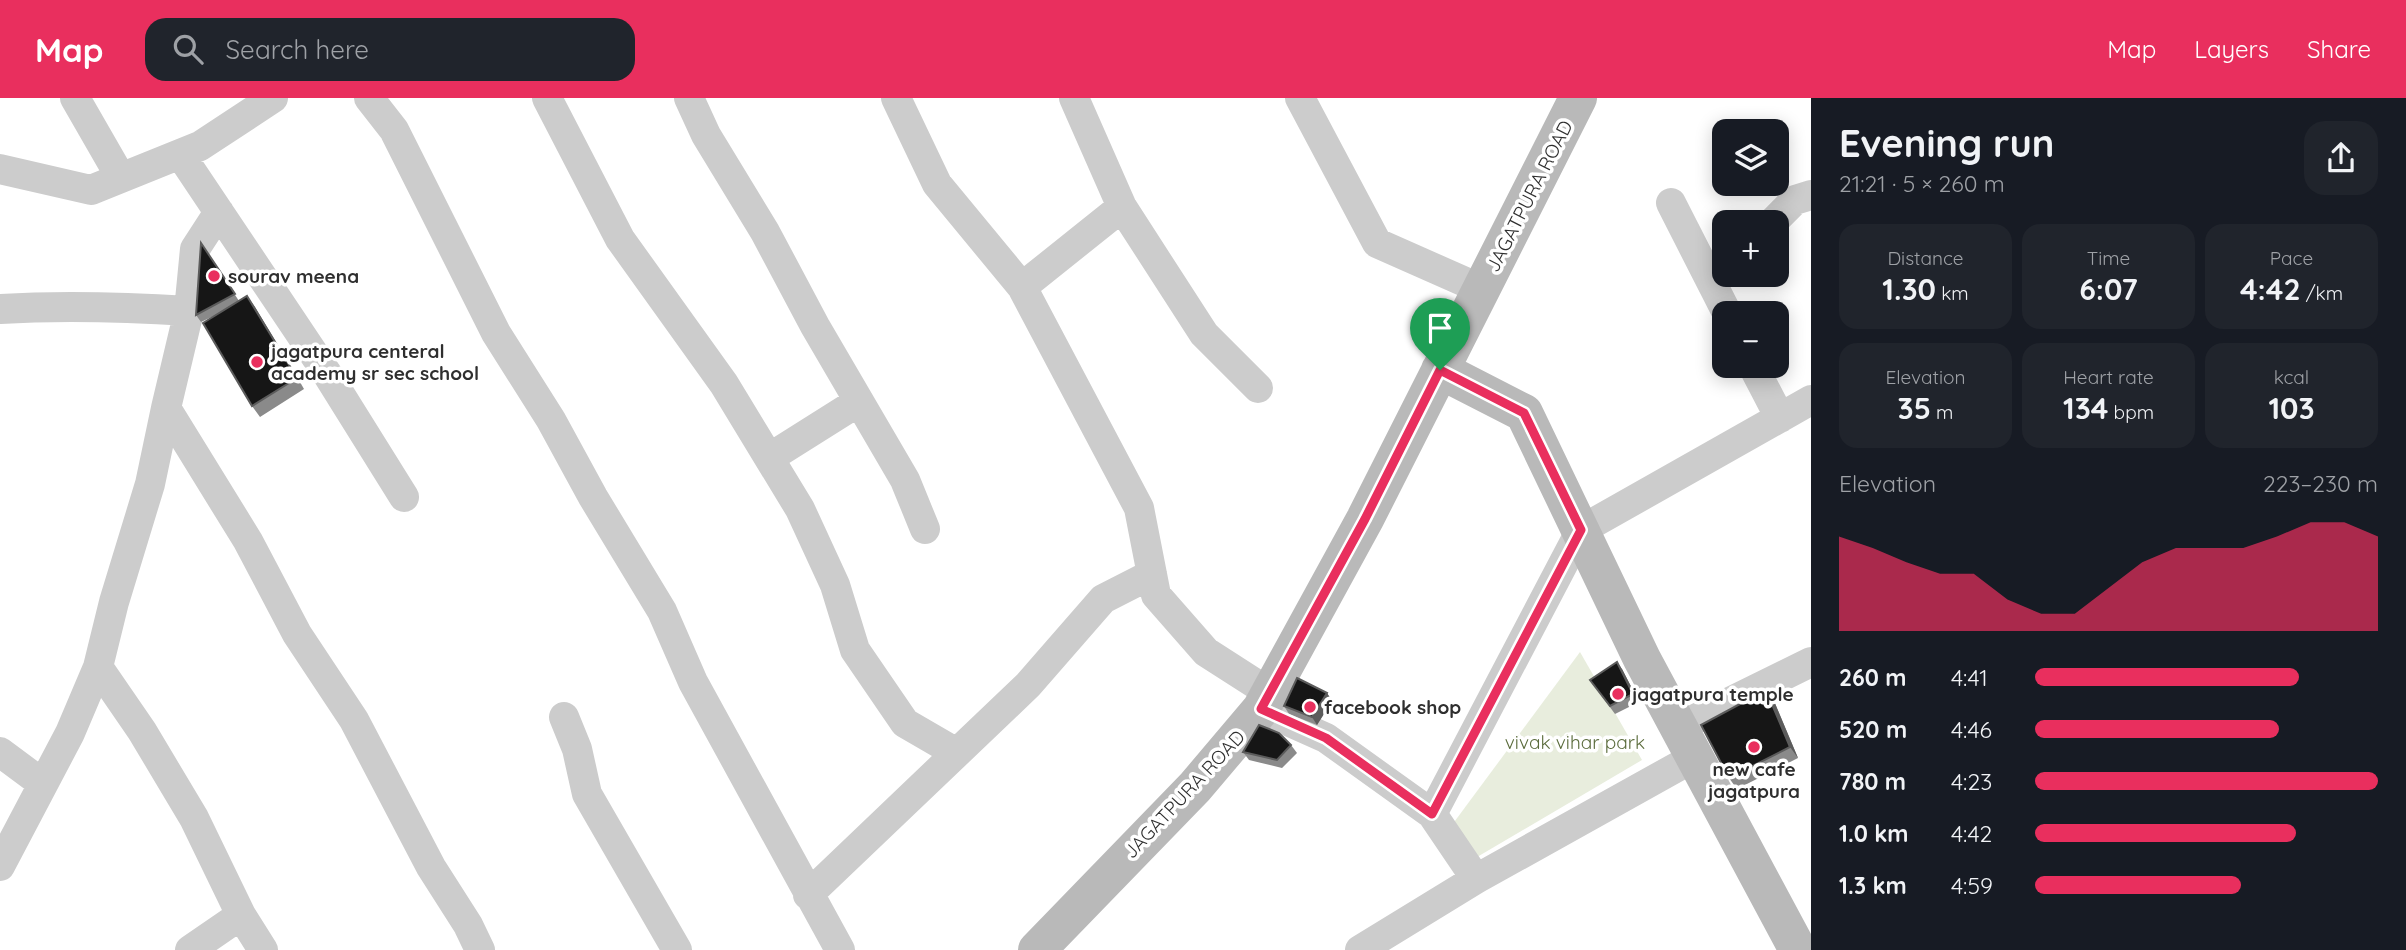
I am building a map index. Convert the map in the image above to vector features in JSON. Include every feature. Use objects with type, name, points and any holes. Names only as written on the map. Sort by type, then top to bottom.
[{"type":"street","points":[[75,98],[121,178]]},
{"type":"street","points":[[0,169],[91,190],[200,146],[273,98]]},
{"type":"street","points":[[369,98],[394,130],[496,333],[551,420],[593,498],[662,611],[693,682],[840,950]]},
{"type":"street","points":[[547,98],[620,239],[724,384],[800,509],[835,585],[855,650],[905,723],[955,752]]},
{"type":"street","points":[[689,98],[706,135],[765,232],[858,402],[905,480],[925,529]]},
{"type":"street","points":[[896,98],[937,184],[1022,286],[1139,508],[1156,595],[1206,652],[1266,701],[1326,738],[1432,814],[1476,879]]},
{"type":"street","points":[[1074,98],[1122,207],[1204,334],[1258,387]]},
{"type":"street","points":[[1300,98],[1377,243],[1481,289]]},
{"type":"street","name":"JAGATPURA ROAD","points":[[1037,950],[1195,787],[1266,701],[1365,519],[1578,98]]},
{"type":"street","points":[[180,154],[326,372],[404,497]]},
{"type":"street","points":[[1785,210],[1795,200],[1811,195]]},
{"type":"street","points":[[1671,204],[1712,269]]},
{"type":"street","points":[[1022,286],[1122,207]]},
{"type":"street","points":[[0,866],[70,733],[98,667],[114,602],[150,484],[189,311],[195,249],[219,212]]},
{"type":"street","points":[[0,309],[111,307],[189,311]]},
{"type":"street","points":[[1440,370],[1524,413],[1642,659],[1798,950]]},
{"type":"street","points":[[1759,378],[1780,418]]},
{"type":"street","points":[[1432,814],[1581,530],[1811,400]]},
{"type":"street","points":[[769,458],[858,402]]},
{"type":"street","points":[[166,408],[248,541],[297,634],[354,720],[431,867],[468,925],[480,950]]},
{"type":"street","points":[[808,895],[1028,685],[1103,599],[1152,574]]},
{"type":"street","points":[[1360,950],[1476,879],[1811,663]]},
{"type":"street","points":[[98,667],[142,731],[194,817],[241,915],[263,950]]},
{"type":"street","points":[[564,717],[577,749],[587,794],[677,950]]},
{"type":"street","points":[[0,752],[43,784]]},
{"type":"street","points":[[190,950],[241,915]]},
{"type":"green space","name":"vivak vihar park","points":[[1580,652],[1642,760],[1472,860],[1449,829]]},
{"type":"building","name":"sourav meena","points":[[201,243],[235,294],[196,315]]},
{"type":"building","name":"jagatpura centeral academy sr sec school","points":[[247,296],[297,378],[252,406],[203,323]]},
{"type":"building","name":"jagatpura temple","points":[[1617,662],[1633,694],[1610,706],[1590,680]]},
{"type":"building","name":"facebook shop","points":[[1297,678],[1327,693],[1312,717],[1284,706]]},
{"type":"building","name":"new cafe jagatpura","points":[[1766,690],[1790,747],[1729,778],[1701,725]]},
{"type":"building","points":[[1259,725],[1279,733],[1291,745],[1277,760],[1243,752]]},
{"type":"place","name":"sourav meena","points":[[214,276]]},
{"type":"place","name":"jagatpura centeral academy sr sec school","points":[[257,362]]},
{"type":"place","name":"jagatpura temple","points":[[1618,694]]},
{"type":"place","name":"facebook shop","points":[[1310,707]]},
{"type":"place","name":"new cafe jagatpura","points":[[1754,747]]},
{"type":"route","points":[[1440,370],[1524,413],[1581,530],[1432,814],[1326,738],[1261,709],[1365,519],[1440,370]]}]
